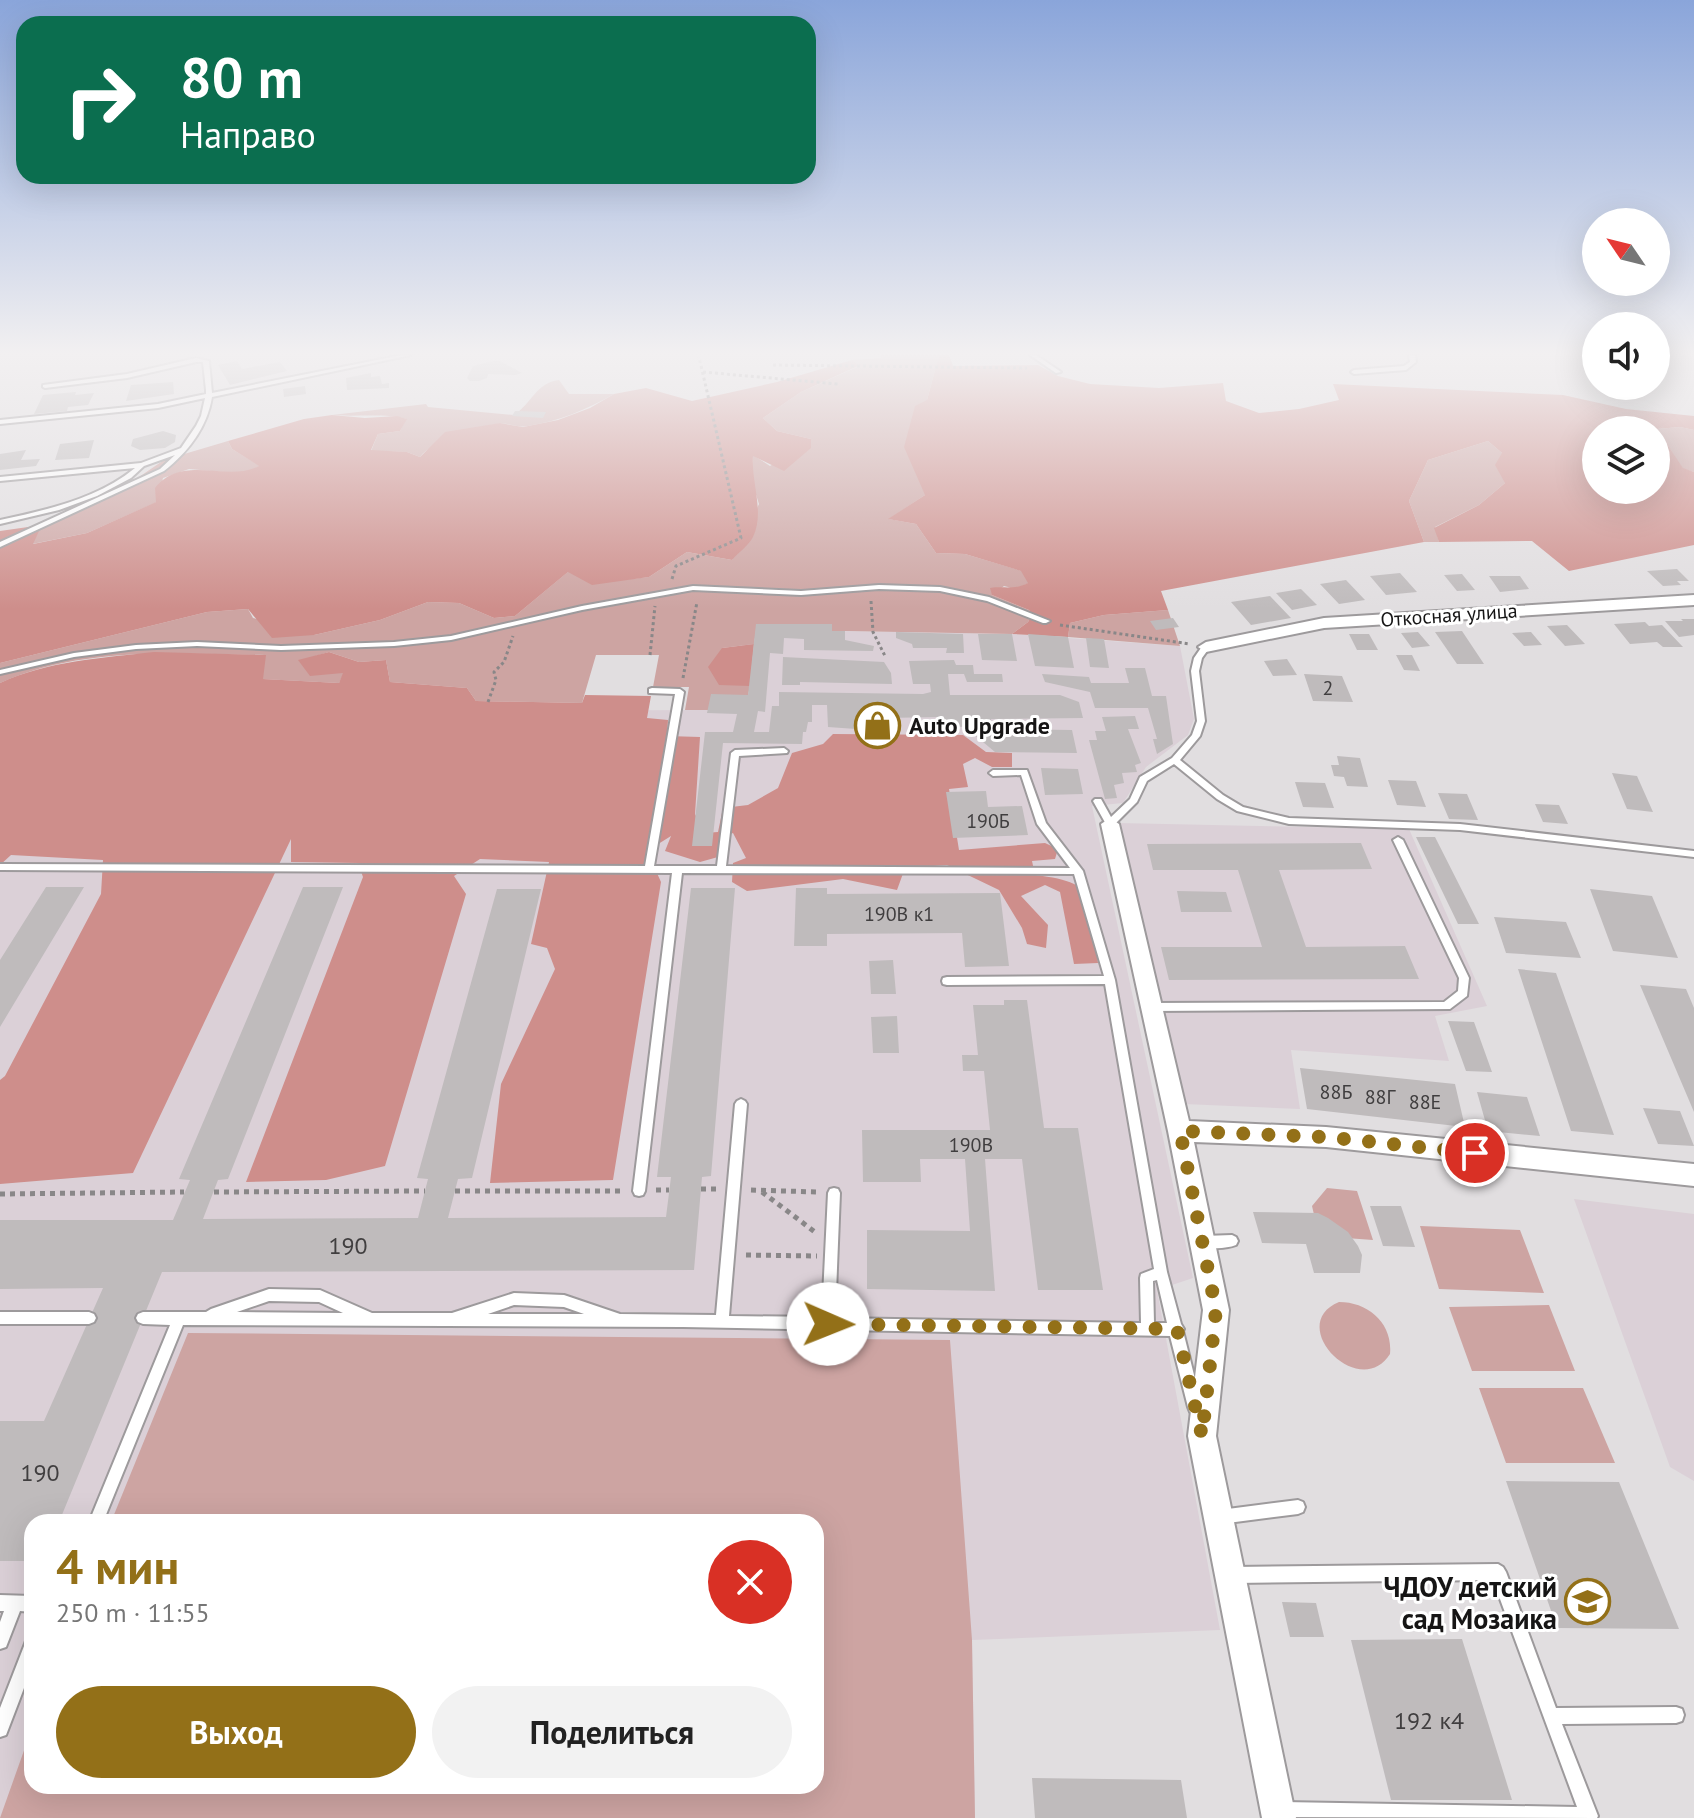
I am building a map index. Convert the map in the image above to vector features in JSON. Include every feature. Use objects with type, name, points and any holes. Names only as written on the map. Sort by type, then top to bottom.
[{"type":"street","name":"Откосная улица","points":[[1206,647],[1324,623],[1694,600]]},
{"type":"street","points":[[1110,824],[1180,1131],[1216,1310],[1202,1436],[1278,1814]]},
{"type":"street","points":[[1180,1131],[1326,1137],[1694,1175]]},
{"type":"lane","points":[[0,545],[162,470],[190,440]]},
{"type":"lane","points":[[0,479],[142,465],[184,450]]},
{"type":"lane","points":[[0,522],[87,497],[133,474],[142,465]]},
{"type":"lane","points":[[0,672],[74,655],[136,647],[197,644],[281,648],[394,644],[451,638],[693,588],[801,593],[869,588],[963,592],[1046,621]]},
{"type":"lane","points":[[1098,801],[1110,824],[1134,800],[1143,779],[1175,760],[1196,736],[1201,721],[1195,671],[1198,658],[1206,647]]},
{"type":"lane","points":[[649,869],[680,692],[652,691]]},
{"type":"lane","points":[[721,870],[735,753],[784,751]]},
{"type":"lane","points":[[1175,760],[1220,797],[1240,809],[1289,821],[1460,827],[1694,854]]},
{"type":"lane","points":[[993,773],[1024,772],[1042,824],[1078,871],[1110,980],[1161,1272],[1202,1436]]},
{"type":"lane","points":[[1151,1007],[1446,1006],[1463,993],[1464,978],[1398,840]]},
{"type":"lane","points":[[0,867],[1078,871]]},
{"type":"lane","points":[[639,1191],[677,870]]},
{"type":"lane","points":[[947,981],[1110,980]]},
{"type":"lane","points":[[722,1322],[741,1104]]},
{"type":"lane","points":[[828,1324],[834,1193]]},
{"type":"lane","points":[[1202,1242],[1232,1241]]},
{"type":"lane","points":[[1148,1330],[1146,1278],[1161,1272]]},
{"type":"lane","points":[[201,1319],[269,1295],[320,1296],[374,1320]]},
{"type":"lane","points":[[447,1320],[514,1299],[564,1301],[624,1321]]},
{"type":"lane","points":[[0,1318],[89,1318]]},
{"type":"lane","points":[[143,1318],[1177,1329]]},
{"type":"lane","points":[[99,1514],[178,1320]]},
{"type":"lane","points":[[1218,1518],[1298,1507]]},
{"type":"lane","points":[[1230,1575],[1498,1572],[1589,1816],[1278,1814]]},
{"type":"lane","points":[[0,1641],[16,1604]]},
{"type":"lane","points":[[0,1729],[24,1668]]},
{"type":"lane","points":[[1551,1716],[1676,1715]]},
{"type":"path","points":[[676,566],[741,538],[719,440]]},
{"type":"path","points":[[680,692],[693,628],[700,611],[693,588]]},
{"type":"path","points":[[869,588],[873,632],[885,656]]},
{"type":"path","points":[[650,655],[657,595]]},
{"type":"path","points":[[1046,621],[1078,630],[1206,647]]},
{"type":"path","points":[[488,702],[496,680],[494,672],[504,662],[517,624]]},
{"type":"path","points":[[733,1189],[834,1193]]},
{"type":"path","points":[[455,1191],[669,1190]]},
{"type":"path","points":[[760,1190],[831,1250]]},
{"type":"path","points":[[214,1192],[425,1191]]},
{"type":"path","points":[[0,1194],[184,1192]]},
{"type":"path","points":[[727,1255],[831,1250]]},
{"type":"shaded area","points":[[232,440],[375,440],[371,450],[407,452],[420,457],[437,440],[811,440],[811,448],[784,471],[753,456],[758,518],[751,540],[732,560],[687,552],[649,577],[592,585],[568,572],[515,616],[494,618],[459,603],[428,602],[380,620],[314,635],[272,638],[248,609],[207,612],[0,663],[0,531],[42,525],[33,544],[87,533],[156,502],[155,488],[178,472],[233,472],[259,466],[232,449],[228,441]]},
{"type":"shaded area","points":[[376,440],[444,440],[420,457],[407,452],[371,451]]},
{"type":"shaded area","points":[[810,440],[926,440],[925,495],[889,519],[916,524],[936,553],[965,554],[1022,571],[1029,583],[1016,589],[1004,586],[992,595],[1029,610],[1032,615],[1028,622],[1012,634],[832,631],[831,624],[757,624],[754,644],[722,648],[750,686],[748,695],[708,710],[685,710],[689,687],[653,687],[659,655],[596,655],[582,703],[476,701],[467,688],[390,682],[386,660],[359,662],[329,652],[299,661],[344,673],[339,683],[262,679],[265,655],[164,654],[64,663],[0,683],[0,663],[207,612],[248,609],[253,618],[314,635],[380,620],[428,602],[459,603],[494,618],[515,616],[569,571],[621,580],[649,577],[687,552],[732,560],[759,504],[751,479],[753,455],[770,466]]},
{"type":"shaded area","points":[[906,440],[1582,440],[1582,504],[1670,504],[1670,448],[1683,468],[1694,472],[1694,545],[1569,571],[1532,541],[1439,542],[1434,528],[1479,505],[1505,483],[1495,465],[1502,453],[1488,441],[1428,460],[1409,501],[1424,542],[1161,591],[1168,610],[1104,615],[1070,623],[1068,637],[1012,634],[1032,615],[1029,610],[992,595],[990,588],[1028,583],[1021,571],[965,554],[936,553],[916,524],[888,519],[925,495],[904,447]]},
{"type":"shaded area","points":[[1670,440],[1694,440],[1694,472],[1683,469],[1670,449]]},
{"type":"shaded area","points":[[228,441],[232,449],[260,466],[245,474],[189,469],[163,478],[157,502],[87,533],[32,544],[42,525],[66,510],[139,477],[164,460]]},
{"type":"shaded area","points":[[1488,441],[1502,453],[1505,483],[1479,505],[1435,527],[1439,542],[1424,542],[1409,501],[1428,460]]},
{"type":"shaded area","points":[[1168,610],[1180,646],[1068,637],[1070,623],[1104,615]]},
{"type":"shaded area","points":[[756,624],[832,624],[833,631],[1012,634],[1180,646],[1194,719],[1188,735],[1146,767],[1123,803],[1092,806],[1193,1278],[1157,1290],[1220,1630],[972,1640],[975,1818],[0,1818],[0,713],[707,710],[711,694]]},
{"type":"shaded area","points":[[754,644],[750,686],[719,685],[708,667],[722,648]]},
{"type":"shaded area","points":[[154,652],[266,655],[263,679],[339,683],[343,673],[310,676],[298,660],[329,652],[359,662],[386,660],[390,682],[467,688],[476,701],[582,703],[585,695],[651,696],[647,718],[668,720],[667,736],[700,737],[695,814],[704,833],[718,832],[723,808],[748,805],[778,788],[792,753],[823,744],[833,734],[963,735],[986,752],[1012,753],[1012,767],[992,767],[975,758],[963,764],[968,787],[949,789],[959,850],[1045,843],[1058,849],[1055,859],[1032,861],[1035,875],[1074,884],[1084,891],[1094,911],[1098,963],[1074,964],[1060,892],[1045,885],[1021,896],[1048,925],[1046,948],[1027,944],[1022,928],[999,890],[947,865],[905,868],[897,890],[843,879],[747,891],[732,882],[733,863],[746,858],[733,833],[720,838],[718,857],[700,862],[665,851],[671,836],[647,851],[661,882],[613,1180],[490,1183],[501,1084],[555,969],[547,948],[531,944],[549,862],[480,859],[454,876],[466,894],[385,1166],[326,1180],[246,1182],[363,877],[358,863],[291,862],[291,839],[133,1173],[0,1184],[0,1080],[5,1076],[101,894],[103,860],[11,855],[0,865],[0,683],[56,665]]},
{"type":"shaded area","points":[[1117,823],[1409,829],[1487,1006],[1435,1016],[1449,1061],[1291,1050],[1300,1109],[1184,1104]]},
{"type":"shaded area","points":[[1327,1188],[1357,1191],[1373,1240],[1319,1236],[1312,1206]]},
{"type":"shaded area","points":[[1574,1199],[1694,1214],[1694,1481],[1670,1467]]},
{"type":"shaded area","points":[[1420,1226],[1520,1230],[1544,1293],[1439,1289]]},
{"type":"shaded area","points":[[1339,1302],[1369,1310],[1383,1324],[1390,1343],[1390,1354],[1377,1366],[1362,1369],[1346,1365],[1333,1355],[1323,1341],[1320,1327],[1324,1313]]},
{"type":"shaded area","points":[[1549,1305],[1575,1371],[1472,1371],[1449,1307]]},
{"type":"shaded area","points":[[188,1333],[950,1340],[972,1640],[975,1818],[0,1818],[24,1750],[24,1794],[824,1794],[824,1514],[114,1514]]},
{"type":"shaded area","points":[[1479,1388],[1583,1388],[1615,1463],[1506,1463]]},
{"type":"building","points":[[94,440],[89,458],[55,460],[60,444]]},
{"type":"building","points":[[133,440],[175,440],[165,448],[140,450],[131,446]]},
{"type":"building","points":[[26,450],[21,460],[40,459],[36,466],[0,470],[0,454]]},
{"type":"building","points":[[1677,569],[1689,581],[1677,581],[1681,585],[1663,586],[1647,571]]},
{"type":"building","points":[[1400,573],[1417,592],[1386,595],[1370,576]]},
{"type":"building","points":[[1462,574],[1475,590],[1457,591],[1444,575]]},
{"type":"building","points":[[1489,576],[1520,576],[1529,589],[1500,592]]},
{"type":"building","points":[[1346,580],[1365,600],[1339,604],[1320,584]]},
{"type":"building","points":[[1301,589],[1317,605],[1292,610],[1276,593]]},
{"type":"building","points":[[1270,596],[1291,618],[1251,625],[1231,602]]},
{"type":"building","points":[[1173,618],[1179,627],[1156,630],[1150,621]]},
{"type":"building","points":[[1681,619],[1694,619],[1694,635],[1679,637],[1665,621],[1683,621]]},
{"type":"building","points":[[1645,622],[1649,626],[1662,625],[1683,647],[1663,647],[1657,642],[1630,644],[1614,624]]},
{"type":"building","points":[[756,624],[832,624],[832,631],[845,631],[845,640],[874,646],[873,651],[804,650],[804,639],[784,638],[783,654],[770,653],[765,712],[758,711],[754,732],[769,732],[772,706],[779,706],[779,692],[923,694],[931,692],[930,684],[913,684],[909,661],[954,660],[956,665],[973,665],[974,674],[1002,674],[1003,682],[967,682],[964,674],[948,674],[950,695],[1060,695],[1079,702],[1083,718],[991,719],[993,729],[1072,730],[1077,753],[995,752],[965,727],[940,726],[940,717],[885,718],[884,731],[828,727],[827,705],[812,705],[812,722],[808,722],[806,732],[803,732],[802,744],[723,743],[712,846],[692,846],[705,732],[733,732],[737,714],[707,713],[711,694],[748,695]]},
{"type":"building","points":[[1567,625],[1585,644],[1565,646],[1547,626]]},
{"type":"building","points":[[1462,631],[1484,664],[1457,664],[1435,632]]},
{"type":"building","points":[[896,632],[963,634],[964,653],[946,653],[947,648],[913,648],[912,644],[896,638]]},
{"type":"building","points":[[1418,632],[1430,646],[1412,648],[1401,633]]},
{"type":"building","points":[[1531,632],[1542,645],[1524,646],[1512,633]]},
{"type":"building","points":[[978,634],[1012,634],[1017,661],[982,660]]},
{"type":"building","points":[[1028,634],[1068,637],[1074,668],[1035,666]]},
{"type":"building","points":[[1349,634],[1369,634],[1378,650],[1357,650]]},
{"type":"building","points":[[1086,638],[1104,639],[1109,668],[1090,667]]},
{"type":"building","points":[[1396,655],[1412,655],[1420,671],[1404,670]]},
{"type":"building","points":[[783,657],[884,662],[891,673],[892,684],[800,682],[800,685],[782,685]]},
{"type":"building","points":[[1287,659],[1297,675],[1273,676],[1264,661]]},
{"type":"building","points":[[1125,668],[1145,668],[1152,696],[1166,696],[1173,744],[1157,754],[1153,739],[1157,739],[1148,708],[1095,708],[1090,692],[1045,682],[1042,674],[1089,677],[1091,683],[1129,683]]},
{"type":"building","points":[[1304,674],[1342,676],[1353,702],[1313,701]]},
{"type":"building","points":[[1135,716],[1139,729],[1128,729],[1141,763],[1135,765],[1137,772],[1122,773],[1124,783],[1114,785],[1117,798],[1105,799],[1089,740],[1097,740],[1095,731],[1106,731],[1102,717]]},
{"type":"building","points":[[1337,756],[1360,758],[1368,787],[1347,786],[1344,777],[1334,776],[1331,765],[1339,765]]},
{"type":"building","points":[[1041,768],[1078,769],[1083,794],[1045,795]]},
{"type":"building","points":[[1612,773],[1637,776],[1653,812],[1627,809]]},
{"type":"building","points":[[1388,780],[1416,781],[1426,807],[1397,805]]},
{"type":"building","points":[[1295,782],[1325,783],[1334,808],[1303,807]]},
{"type":"building","points":[[986,791],[988,807],[1022,806],[1028,835],[953,838],[946,792]]},
{"type":"building","points":[[1438,793],[1467,794],[1478,820],[1449,819]]},
{"type":"building","points":[[1535,804],[1559,805],[1568,824],[1543,822]]},
{"type":"building","points":[[1416,837],[1435,837],[1479,924],[1458,924]]},
{"type":"building","points":[[1361,843],[1372,869],[1279,870],[1306,947],[1405,946],[1419,979],[1169,980],[1161,947],[1262,947],[1238,870],[1153,870],[1147,844]]},
{"type":"building","points":[[46,887],[84,887],[0,1027],[0,960]]},
{"type":"building","points":[[303,887],[343,887],[228,1179],[218,1180],[203,1219],[418,1218],[428,1179],[417,1178],[497,889],[541,889],[472,1178],[458,1179],[448,1218],[666,1217],[671,1177],[657,1177],[691,888],[735,888],[711,1176],[702,1177],[694,1270],[162,1272],[62,1514],[24,1514],[24,1561],[0,1561],[0,1421],[44,1421],[103,1288],[0,1289],[0,1220],[173,1220],[190,1180],[179,1179]]},
{"type":"building","points":[[796,888],[827,888],[827,894],[1000,893],[1009,966],[965,967],[962,933],[827,934],[827,946],[794,946]]},
{"type":"building","points":[[1590,889],[1652,896],[1678,958],[1613,951]]},
{"type":"building","points":[[1177,891],[1226,892],[1232,912],[1181,912]]},
{"type":"building","points":[[1494,917],[1566,922],[1581,958],[1506,953]]},
{"type":"building","points":[[893,960],[896,994],[871,994],[869,961]]},
{"type":"building","points":[[1518,969],[1556,973],[1614,1135],[1571,1131]]},
{"type":"building","points":[[1640,985],[1686,989],[1694,1008],[1694,1112]]},
{"type":"building","points":[[1004,1000],[1027,1000],[1044,1128],[1078,1128],[1103,1290],[1038,1290],[1022,1159],[985,1159],[995,1291],[867,1289],[867,1230],[970,1231],[965,1159],[920,1159],[921,1182],[863,1182],[862,1130],[990,1130],[984,1071],[963,1071],[962,1055],[978,1055],[973,1005],[1004,1005]]},
{"type":"building","points":[[897,1016],[899,1053],[873,1053],[871,1017]]},
{"type":"building","points":[[1448,1021],[1474,1022],[1492,1072],[1466,1071]]},
{"type":"building","points":[[1300,1068],[1455,1084],[1465,1127],[1307,1109]]},
{"type":"building","points":[[1477,1092],[1527,1097],[1540,1136],[1488,1131]]},
{"type":"building","points":[[1643,1108],[1680,1111],[1694,1146],[1658,1144]]},
{"type":"building","points":[[1370,1206],[1401,1206],[1415,1247],[1383,1246]]},
{"type":"building","points":[[1253,1212],[1318,1213],[1328,1218],[1348,1232],[1358,1246],[1362,1255],[1360,1273],[1314,1273],[1306,1244],[1262,1243]]},
{"type":"building","points":[[1506,1481],[1619,1482],[1679,1629],[1557,1628]]},
{"type":"building","points":[[1282,1602],[1316,1603],[1324,1637],[1290,1637]]},
{"type":"building","points":[[1462,1639],[1512,1800],[1391,1800],[1351,1640]]},
{"type":"building","points":[[1032,1778],[1181,1780],[1187,1818],[1035,1818]]},
{"type":"place","name":"Auto Upgrade","points":[[878,725]]},
{"type":"place","name":"ЧДОУ детский сад Мозаика","points":[[1588,1602]]},
{"type":"route","points":[[828,1324],[1177,1329],[1202,1436],[1216,1310],[1180,1131],[1326,1137],[1475,1153]]}]
